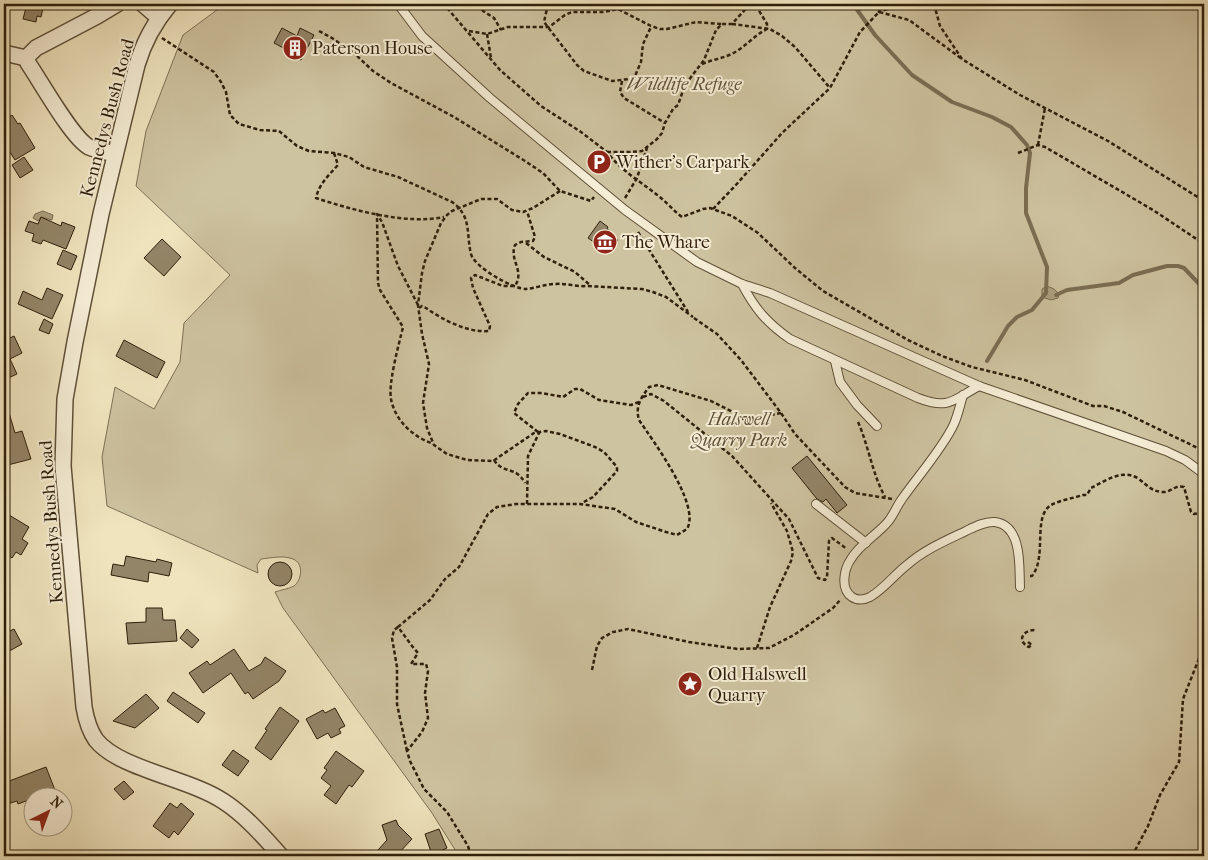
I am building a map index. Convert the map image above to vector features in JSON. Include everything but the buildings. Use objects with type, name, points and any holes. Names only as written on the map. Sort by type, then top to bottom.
[{"type":"street","points":[[26,58],[36,48],[117,4]]},
{"type":"street","points":[[143,4],[155,24]]},
{"type":"street","name":"Kennedys Bush Road","points":[[170,4],[155,24],[142,48],[115,154],[74,342],[65,400],[63,466],[84,707],[92,734],[103,747],[119,758],[187,783],[223,801],[244,818],[281,856]]},
{"type":"street","points":[[4,53],[26,58]]},
{"type":"street","points":[[26,58],[82,142],[90,147],[115,154]]},
{"type":"lane","points":[[398,4],[422,36],[490,98],[625,210],[692,259],[742,284],[770,293],[979,386],[1083,423],[1146,442],[1185,460],[1204,474]]},
{"type":"lane","points":[[742,284],[753,305],[777,330],[790,339],[931,403],[948,403],[979,386]]},
{"type":"lane","points":[[835,361],[840,382],[877,426]]},
{"type":"lane","points":[[963,395],[954,424],[887,523],[854,555],[847,567],[845,587],[847,592],[856,600],[870,597],[879,591],[908,563],[922,554],[954,537],[988,523],[1001,524],[1013,536],[1019,557],[1020,587]]},
{"type":"lane","points":[[816,504],[866,543]]},
{"type":"path","points":[[442,4],[448,8],[500,70],[541,106],[581,132],[607,152],[613,160],[673,207],[682,217],[703,209],[713,209],[732,216],[748,225],[823,291],[908,340],[942,356],[972,367],[1025,380],[1093,406],[1104,406],[1123,412],[1204,451]]},
{"type":"path","points":[[479,4],[483,11],[494,18],[501,30]]},
{"type":"path","points":[[548,4],[544,22],[569,57],[584,71],[612,81],[622,81],[635,76],[640,68],[643,44],[651,26]]},
{"type":"path","points":[[613,4],[618,9],[660,29],[696,22],[770,29],[795,47],[830,88]]},
{"type":"path","points":[[732,24],[750,4]]},
{"type":"path","points":[[755,4],[768,24],[767,29]]},
{"type":"path","points":[[877,4],[879,12]]},
{"type":"path","points":[[713,209],[782,133],[830,88],[861,31],[870,20],[879,12],[902,4]]},
{"type":"path","points":[[934,4],[940,26],[962,58]]},
{"type":"path","points":[[468,31],[488,34],[508,27],[549,27],[572,12],[604,12],[618,9]]},
{"type":"path","points":[[879,12],[909,20],[962,58],[1020,94],[1108,141],[1204,201]]},
{"type":"path","points":[[155,24],[214,72],[222,82],[226,92],[230,115],[239,124],[260,130],[279,131],[297,146],[309,151],[334,153],[349,157],[364,167],[398,177],[459,207],[465,218],[473,258],[488,272],[515,286],[526,289],[555,284],[580,287],[591,286],[642,289],[666,297],[717,334],[740,360],[795,434],[845,487],[856,493],[901,500]]},
{"type":"path","points":[[607,152],[636,152],[647,148],[657,139],[662,133],[673,109],[678,105],[685,85],[709,51],[716,30],[722,24]]},
{"type":"path","points":[[700,65],[738,51],[750,39],[767,29]]},
{"type":"path","points":[[319,31],[354,53],[373,71],[391,83],[454,117],[525,161],[543,173],[560,191],[591,201],[600,190]]},
{"type":"path","points":[[488,34],[491,59]]},
{"type":"path","points":[[622,81],[620,92],[624,98],[665,123]]},
{"type":"path","points":[[1038,146],[1045,108]]},
{"type":"path","points":[[1018,153],[1038,146],[1045,147],[1153,210],[1204,244]]},
{"type":"path","points":[[647,148],[636,178],[625,195],[625,210],[693,317]]},
{"type":"path","points":[[334,153],[338,164],[322,182],[316,198],[377,214],[407,218],[436,218],[445,216],[459,207],[482,199],[497,199],[512,210],[523,212],[560,191]]},
{"type":"path","points":[[515,286],[519,274],[513,255],[515,245],[532,241],[535,237],[526,210]]},
{"type":"path","points":[[377,214],[382,222],[398,266],[419,306],[466,328],[488,331],[490,326],[473,288],[472,278],[475,275],[503,286],[515,286]]},
{"type":"path","points":[[377,214],[378,282],[380,290],[404,327],[391,390],[391,400],[402,423],[422,440],[447,454],[480,461],[494,460],[529,436],[539,432],[560,434],[595,446],[604,452],[617,467],[615,474],[593,497],[580,504]]},
{"type":"path","points":[[432,444],[424,412],[429,364],[422,334],[419,306],[425,261],[445,216]]},
{"type":"path","points":[[524,242],[544,257],[576,272],[591,286]]},
{"type":"path","points":[[471,856],[468,846],[447,812],[424,789],[410,761],[397,704],[397,667],[392,638],[394,630],[430,600],[445,579],[459,567],[488,514],[497,507],[527,504],[580,504],[615,509],[636,522],[676,535],[682,533],[689,526],[690,516],[683,494],[671,469],[637,414],[639,402],[649,387],[658,385],[710,401],[745,418],[757,418],[781,413]]},
{"type":"path","points":[[539,432],[514,413],[518,404],[528,393],[542,393],[563,397],[575,389],[580,389],[599,400],[631,405],[639,402]]},
{"type":"path","points":[[641,398],[651,394],[664,401],[723,448],[792,524],[818,578],[825,580],[827,577],[829,541],[832,538],[854,555]]},
{"type":"path","points":[[854,400],[851,407],[866,440],[875,477],[885,498]]},
{"type":"path","points":[[527,504],[528,456],[539,432]]},
{"type":"path","points":[[494,460],[503,469],[516,471],[526,484]]},
{"type":"path","points":[[1020,573],[1025,577],[1032,576],[1037,570],[1041,549],[1041,520],[1048,507],[1088,495],[1091,488],[1119,475],[1137,478],[1148,488],[1162,492],[1168,492],[1181,486],[1186,491],[1190,512],[1194,514],[1204,512]]},
{"type":"path","points":[[757,648],[770,607],[791,561],[793,552],[787,531],[769,499]]},
{"type":"path","points":[[592,670],[594,655],[602,638],[613,632],[628,629],[689,642],[738,649],[769,648],[794,636],[834,608],[847,592]]},
{"type":"path","points":[[398,627],[418,653],[411,664],[426,664],[428,671],[425,693],[428,718],[422,732],[407,751]]},
{"type":"path","points":[[1028,642],[1032,645],[1029,647],[1022,642],[1021,637],[1024,632],[1034,630]]},
{"type":"path","points":[[1132,856],[1148,826],[1160,795],[1179,762],[1183,699],[1204,646]]},
{"type":"green space","name":"Halswell Quarry Park","points":[[225,4],[1204,4],[1204,856],[459,856],[432,813],[283,608],[275,592],[292,587],[297,583],[301,572],[297,561],[285,557],[261,559],[257,565],[258,573],[107,506],[102,457],[115,387],[154,409],[180,362],[184,323],[230,275],[136,186],[146,131],[183,35]]},
{"type":"shaded area","points":[[43,211],[53,215],[52,220],[41,217],[38,221],[33,218],[35,214]]},
{"type":"shaded area","points":[[1047,286],[1059,294],[1058,298],[1051,300],[1042,297],[1042,289]]},
{"type":"waterway","points":[[853,4],[875,35],[912,75],[952,102],[992,117],[1011,127],[1027,145],[1030,153],[1026,188],[1026,213],[1047,267],[1046,293],[1032,310],[1017,317],[1008,326],[987,361]]},
{"type":"waterway","points":[[1056,295],[1067,290],[1119,283],[1133,275],[1167,266],[1184,268],[1204,289]]},
{"type":"place","name":"Paterson House","points":[[295,48]]},
{"type":"place","name":"Wither's Carpark","points":[[599,162]]},
{"type":"place","name":"The Whare","points":[[605,242]]},
{"type":"place","name":"Old Halswell Quarry","points":[[690,684]]},
{"type":"park label","name":"Wildlife Refuge","points":[[684,84]]}]
